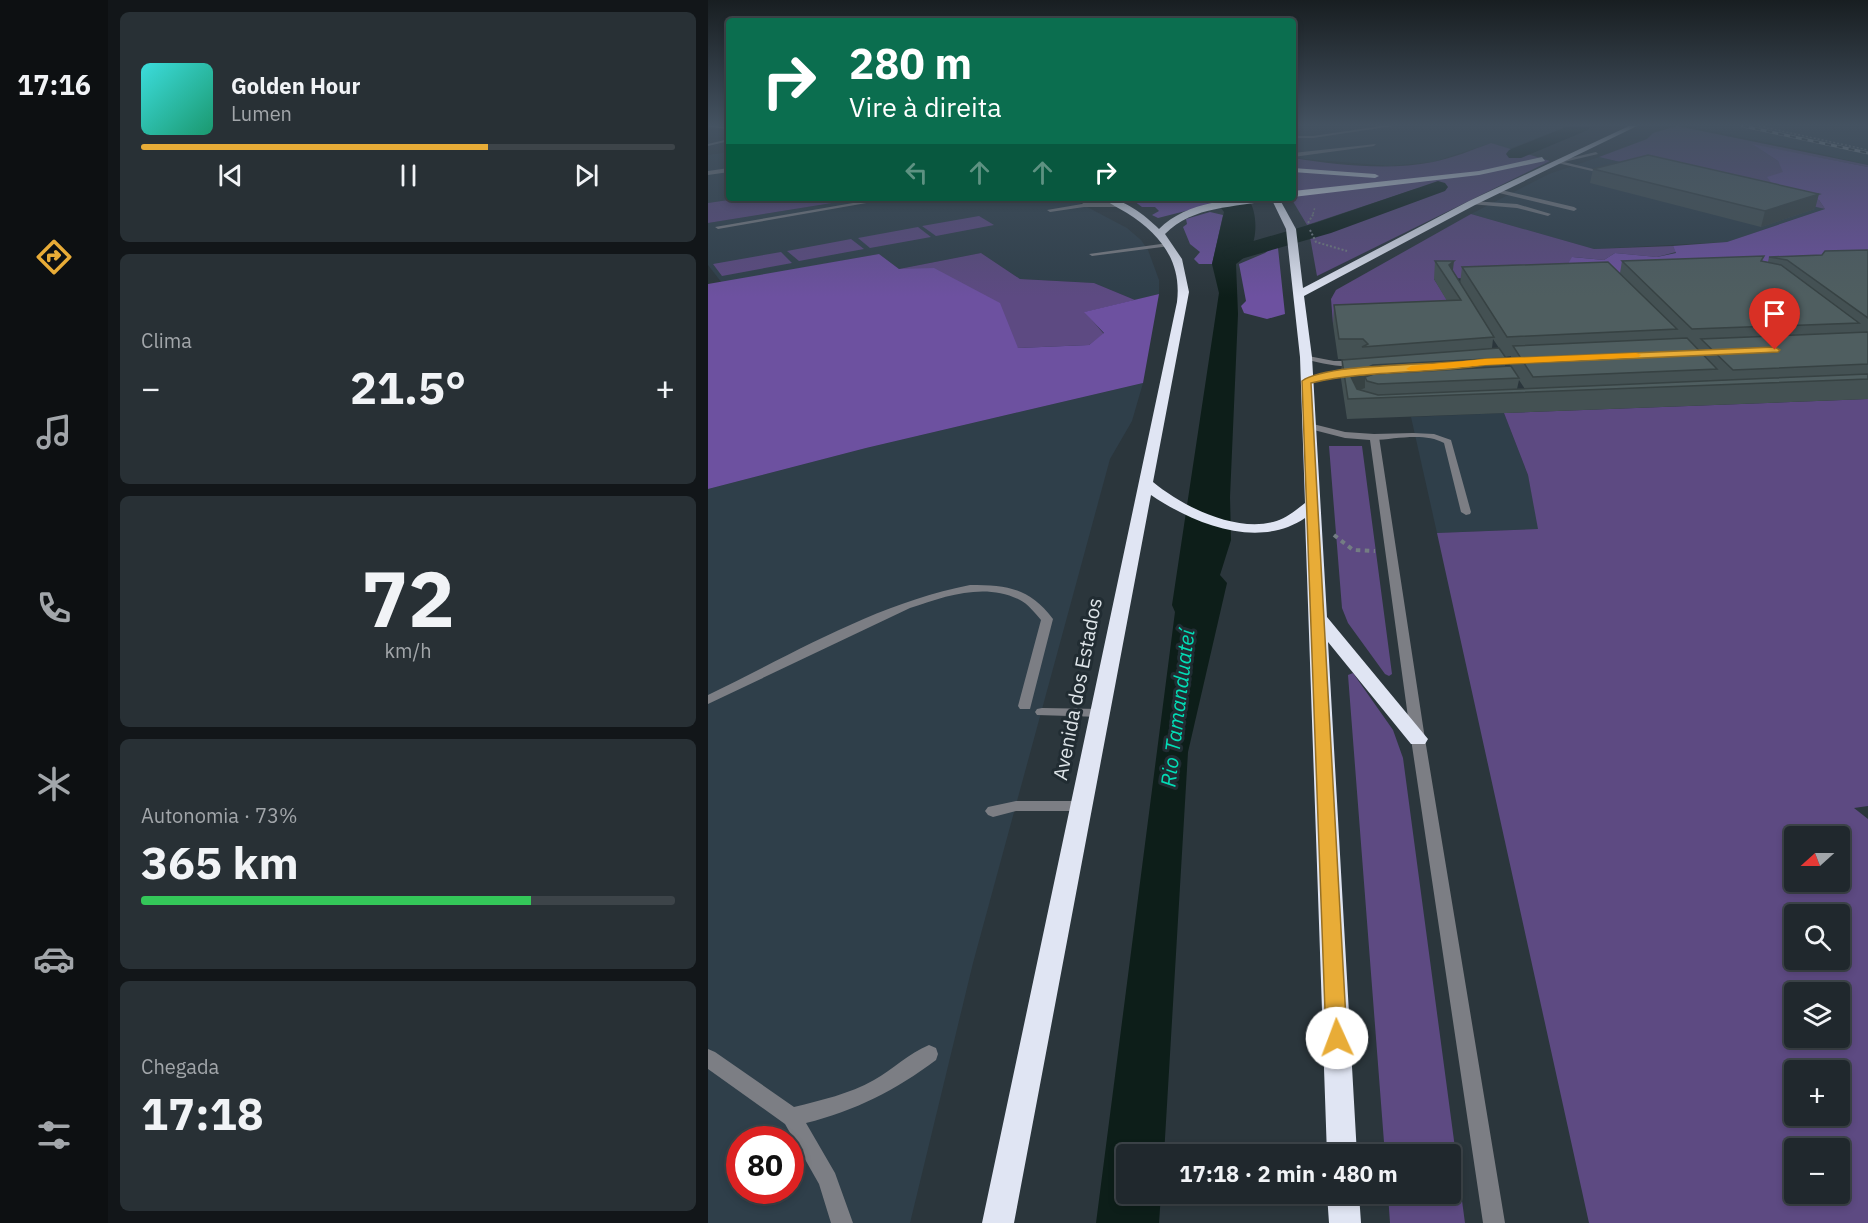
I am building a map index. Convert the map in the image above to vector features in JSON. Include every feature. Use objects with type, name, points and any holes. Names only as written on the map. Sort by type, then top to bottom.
[{"type":"highway","points":[[1296,194],[1393,183]]},
{"type":"highway","points":[[1300,294],[1371,254],[1513,183]]},
{"type":"highway","name":"Avenida dos Estados","points":[[998,1223],[1084,806],[1183,294],[1182,272],[1163,239],[1146,221],[1113,201]]},
{"type":"highway","points":[[1163,239],[1175,218],[1204,209],[1252,201]]},
{"type":"highway","points":[[1277,201],[1291,229],[1306,357],[1312,535],[1319,619],[1342,1144]]},
{"type":"highway","points":[[1145,483],[1157,495],[1170,502],[1219,521],[1249,528],[1265,528],[1288,522],[1296,519],[1311,506]]},
{"type":"highway","points":[[1319,619],[1418,739]]},
{"type":"highway","points":[[1344,1204],[1345,1223]]},
{"type":"street","points":[[1497,191],[1574,209]]},
{"type":"street","points":[[718,227],[874,201]]},
{"type":"street","points":[[1084,205],[1087,201]]},
{"type":"street","points":[[1472,203],[1517,206],[1548,214]]},
{"type":"street","points":[[1050,210],[1084,205],[1120,205]]},
{"type":"street","points":[[1092,254],[1163,239]]},
{"type":"street","points":[[1306,357],[1370,367],[1306,381]]},
{"type":"street","points":[[1309,426],[1345,435],[1444,439],[1448,442],[1466,512]]},
{"type":"street","points":[[1374,437],[1418,739],[1494,1223]]},
{"type":"street","points":[[708,700],[914,600],[950,590],[994,589],[1026,596],[1038,605],[1047,619],[1025,706]]},
{"type":"street","points":[[1042,712],[1101,713]]},
{"type":"street","points":[[993,811],[1016,806],[1084,806]]},
{"type":"street","points":[[792,1118],[862,1098],[893,1081],[929,1054]]},
{"type":"street","points":[[708,1058],[792,1118],[828,1180],[842,1223]]},
{"type":"path","points":[[1312,236],[1316,242],[1324,246],[1371,254]]},
{"type":"path","points":[[1312,535],[1334,535],[1353,550],[1391,551]]},
{"type":"shaded area","points":[[708,183],[726,183],[726,200],[708,203]]},
{"type":"shaded area","points":[[1296,183],[1505,183],[1317,276],[1310,237],[1446,189],[1431,186],[1415,189],[1307,225],[1293,201],[1296,201]]},
{"type":"shaded area","points":[[1531,183],[1712,183],[1825,209],[1727,242],[1594,249],[1471,214]]},
{"type":"shaded area","points":[[1712,183],[1780,183],[1777,190],[1819,200],[1825,209]]},
{"type":"shaded area","points":[[1772,183],[1868,183],[1868,266],[1595,274],[1568,264],[1572,257],[1604,260],[1615,253],[1657,257],[1676,253],[1673,246],[1727,242],[1825,209],[1819,200],[1777,190]]},
{"type":"shaded area","points":[[726,200],[844,201],[708,223],[708,203]]},
{"type":"shaded area","points":[[844,201],[1076,201],[1127,228],[1141,240],[1148,250],[1159,280],[1159,294],[1135,300],[1094,283],[1020,279],[981,253],[899,269],[879,254],[722,283],[708,265],[708,223]]},
{"type":"shaded area","points":[[1134,201],[1210,201],[1213,204],[1158,218],[1152,215],[1159,211],[1155,207],[1142,207]]},
{"type":"shaded area","points":[[1210,212],[1223,215],[1212,264],[1199,264],[1194,259],[1200,252],[1190,244],[1183,227],[1187,224],[1186,219]]},
{"type":"shaded area","points":[[1471,214],[1594,249],[1673,246],[1676,252],[1657,257],[1615,253],[1604,260],[1573,257],[1595,274],[1434,279],[1459,319],[1333,324],[1331,299],[1336,290]]},
{"type":"shaded area","points":[[979,216],[994,225],[936,236],[922,226]]},
{"type":"shaded area","points":[[918,227],[931,237],[870,248],[858,238]]},
{"type":"shaded area","points":[[851,239],[864,249],[799,261],[787,251]]},
{"type":"shaded area","points":[[1273,247],[1278,248],[1285,314],[1267,319],[1244,313],[1241,306],[1246,301],[1239,264]]},
{"type":"shaded area","points":[[781,252],[792,263],[722,276],[713,264]]},
{"type":"shaded area","points":[[981,253],[1020,279],[1094,283],[1135,300],[1085,312],[1104,334],[1089,345],[1018,348],[899,269]]},
{"type":"shaded area","points":[[879,254],[899,269],[934,268],[1000,303],[1018,348],[1089,345],[1104,333],[1084,312],[1159,294],[1143,383],[866,448],[708,489],[708,284]]},
{"type":"shaded area","points":[[1143,383],[1132,421],[1110,459],[973,963],[910,1223],[708,1223],[708,489],[866,448]]},
{"type":"shaded area","points":[[1868,399],[1868,806],[1854,808],[1868,819],[1868,1223],[1589,1223],[1437,533],[1538,529],[1528,475],[1504,413]]},
{"type":"shaded area","points":[[1504,413],[1528,475],[1539,529],[1437,533],[1411,417]]},
{"type":"shaded area","points":[[1329,446],[1362,446],[1392,674],[1389,676],[1385,674],[1348,623],[1342,608]]},
{"type":"shaded area","points":[[1353,673],[1393,730],[1403,758],[1454,1144],[1384,1144],[1348,675]]},
{"type":"shaded area","points":[[1461,1193],[1465,1223],[1390,1223],[1389,1204],[1461,1204]]},
{"type":"water","name":"Rio Tamanduateí","points":[[1216,201],[1250,201],[1255,216],[1253,244],[1246,256],[1236,264],[1238,314],[1230,497],[1231,540],[1220,575],[1227,583],[1188,752],[1165,1144],[1116,1144],[1116,1204],[1160,1204],[1159,1223],[1096,1223],[1175,612],[1172,605],[1219,293],[1212,264],[1224,212]]},
{"type":"building","points":[[1651,183],[1771,183],[1819,194],[1765,211]]},
{"type":"building","points":[[1868,250],[1868,318],[1787,260],[1769,257],[1822,255],[1825,251]]},
{"type":"building","points":[[1764,256],[1761,261],[1781,265],[1859,323],[1692,329],[1622,261]]},
{"type":"building","points":[[1435,261],[1454,261],[1449,265],[1494,337],[1362,347],[1368,344],[1363,339],[1339,339],[1334,305],[1461,300]]},
{"type":"building","points":[[1608,262],[1677,329],[1507,337],[1462,267]]},
{"type":"building","points":[[1868,332],[1868,364],[1733,370],[1701,339]]},
{"type":"building","points":[[1687,338],[1717,369],[1533,377],[1513,346]]},
{"type":"building","points":[[1499,348],[1506,358],[1373,365],[1352,374],[1351,377],[1357,389],[1378,395],[1868,374],[1868,379],[1348,399],[1342,360]]},
{"type":"building","points":[[1511,366],[1519,378],[1378,384],[1367,381],[1365,377],[1374,374]]},
{"type":"waterway","points":[[1234,254],[1323,228],[1438,187]]},
{"type":"slow traffic","points":[[1411,369],[1462,366],[1485,362],[1636,355]]},
{"type":"route","points":[[1337,1038],[1306,381],[1336,373],[1462,366],[1485,362],[1775,350]]}]
